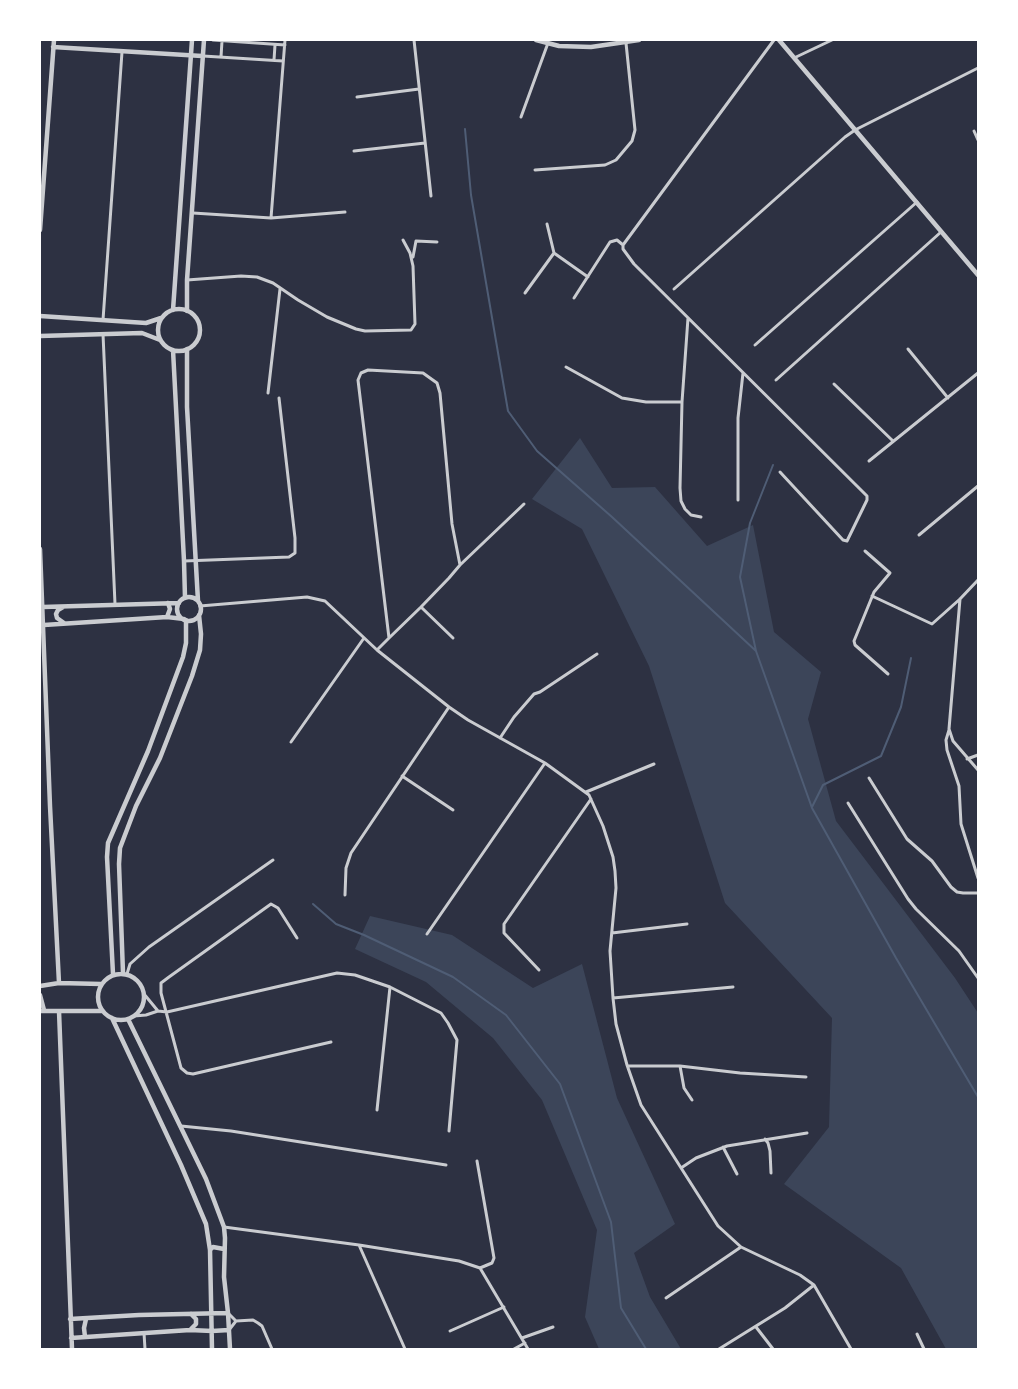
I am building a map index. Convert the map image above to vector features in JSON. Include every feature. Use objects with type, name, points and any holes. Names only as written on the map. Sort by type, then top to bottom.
[{"type":"street","points":[[40,230],[54,40]]},
{"type":"street","points":[[173,310],[192,40]]},
{"type":"street","points":[[187,311],[187,280],[204,40]]},
{"type":"street","points":[[213,40],[285,45]]},
{"type":"street","points":[[221,58],[222,40]]},
{"type":"street","points":[[271,218],[285,40]]},
{"type":"street","points":[[414,40],[431,196]]},
{"type":"street","points":[[536,40],[559,46],[591,47],[639,40]]},
{"type":"street","points":[[774,40],[624,246],[623,251],[866,495],[867,500],[846,542],[780,472]]},
{"type":"street","points":[[779,40],[978,275]]},
{"type":"street","points":[[794,58],[832,40]]},
{"type":"street","points":[[521,117],[548,43]]},
{"type":"street","points":[[535,170],[605,165],[616,160],[632,141],[635,130],[626,43]]},
{"type":"street","points":[[274,60],[275,45]]},
{"type":"street","points":[[53,47],[190,57],[202,56],[283,61]]},
{"type":"street","points":[[103,320],[122,52]]},
{"type":"street","points":[[674,289],[845,137],[855,130],[978,68]]},
{"type":"street","points":[[357,97],[420,88]]},
{"type":"street","points":[[974,131],[978,140]]},
{"type":"street","points":[[354,151],[425,143]]},
{"type":"street","points":[[755,345],[916,202]]},
{"type":"street","points":[[193,213],[271,218],[345,212]]},
{"type":"street","points":[[547,224],[554,253],[588,277]]},
{"type":"street","points":[[776,380],[941,232]]},
{"type":"street","points":[[403,240],[412,260]]},
{"type":"street","points":[[574,298],[610,242],[615,240],[624,246]]},
{"type":"street","points":[[187,280],[249,276],[265,280],[327,317],[356,330],[365,332],[411,330],[415,324],[412,260],[416,242],[437,242]]},
{"type":"street","points":[[526,294],[554,253]]},
{"type":"street","points":[[268,393],[280,289]]},
{"type":"street","points":[[40,316],[146,323],[156,321],[173,310],[180,309],[187,311],[197,320],[199,334],[193,345],[187,349],[173,350],[167,348],[161,340],[158,328],[162,318]]},
{"type":"street","points":[[688,318],[682,402],[680,488],[681,501],[690,515],[701,517]]},
{"type":"street","points":[[103,334],[115,604]]},
{"type":"street","points":[[40,336],[142,334],[161,340]]},
{"type":"street","points":[[125,973],[120,848],[136,806],[160,758],[192,676],[200,650],[201,634],[187,407],[187,349]]},
{"type":"street","points":[[908,349],[948,398]]},
{"type":"street","points":[[173,350],[184,561],[184,598]]},
{"type":"street","points":[[566,367],[622,398],[646,402],[682,402]]},
{"type":"street","points":[[389,638],[358,380],[364,371],[424,373],[437,383],[440,392],[452,524],[460,566]]},
{"type":"street","points":[[738,500],[738,418],[743,372]]},
{"type":"street","points":[[869,461],[978,373]]},
{"type":"street","points":[[834,384],[893,441]]},
{"type":"street","points":[[184,561],[289,557],[295,553],[295,538],[279,398]]},
{"type":"street","points":[[175,407],[187,407]]},
{"type":"street","points":[[919,536],[978,486]]},
{"type":"street","points":[[378,650],[524,504]]},
{"type":"street","points":[[182,532],[195,531]]},
{"type":"street","points":[[40,549],[59,983]]},
{"type":"street","points":[[865,551],[890,573],[874,592],[854,641],[855,645],[888,674]]},
{"type":"street","points":[[872,596],[932,624],[978,580]]},
{"type":"street","points":[[43,607],[168,603],[179,602],[184,598],[192,598],[199,604],[307,596],[319,599],[330,604],[364,638],[449,706],[545,763],[586,792],[603,826],[613,857],[616,888],[610,967],[613,998],[616,1024],[627,1066],[641,1105],[718,1226],[741,1247],[800,1275],[814,1285],[851,1349]]},
{"type":"street","points":[[960,599],[949,729],[946,740],[947,750],[959,786],[963,831],[978,878]]},
{"type":"street","points":[[113,974],[108,843],[148,751],[183,657],[186,643],[185,620],[177,610],[179,602]]},
{"type":"street","points":[[167,617],[170,609],[168,603]]},
{"type":"street","points":[[64,607],[60,608],[56,614],[57,618],[64,623]]},
{"type":"street","points":[[420,607],[453,638]]},
{"type":"street","points":[[44,625],[167,617],[193,620],[199,615]]},
{"type":"street","points":[[291,742],[364,638]]},
{"type":"street","points":[[500,738],[514,717],[534,694],[540,692],[597,654]]},
{"type":"street","points":[[345,895],[348,860],[449,706]]},
{"type":"street","points":[[949,729],[953,741],[978,770]]},
{"type":"street","points":[[968,758],[978,755]]},
{"type":"street","points":[[427,934],[545,763]]},
{"type":"street","points":[[586,792],[654,764]]},
{"type":"street","points":[[402,776],[453,810]]},
{"type":"street","points":[[870,778],[907,839],[932,861],[951,886],[957,892],[963,894],[978,893]]},
{"type":"street","points":[[539,970],[504,933],[504,924],[590,799]]},
{"type":"street","points":[[848,803],[916,909],[959,952],[978,978]]},
{"type":"street","points":[[108,843],[120,848]]},
{"type":"street","points":[[125,973],[130,964],[149,947],[273,860]]},
{"type":"street","points":[[297,938],[278,908],[271,904],[161,984],[161,993],[181,1068],[187,1073],[193,1074],[330,1042]]},
{"type":"street","points":[[612,932],[687,924]]},
{"type":"street","points":[[144,994],[144,1003],[140,1010],[128,1019],[112,1018],[102,1011],[98,1002],[98,993],[104,980],[113,974],[125,973],[139,981],[144,994],[158,1011]]},
{"type":"street","points":[[134,1016],[158,1011],[167,1012],[336,973],[355,975],[390,987],[441,1013],[455,1034],[458,1047],[449,1131]]},
{"type":"street","points":[[101,984],[59,983],[42,986],[40,994],[42,1011],[102,1011]]},
{"type":"street","points":[[378,1110],[390,987]]},
{"type":"street","points":[[613,998],[733,988]]},
{"type":"street","points":[[59,1011],[72,1349]]},
{"type":"street","points":[[112,1018],[200,1207],[206,1224],[210,1250],[212,1349]]},
{"type":"street","points":[[128,1019],[150,1068],[206,1179],[224,1227],[224,1277],[230,1349]]},
{"type":"street","points":[[627,1066],[680,1066],[806,1077]]},
{"type":"street","points":[[680,1066],[684,1088],[692,1100]]},
{"type":"street","points":[[180,1126],[231,1131],[446,1165]]},
{"type":"street","points":[[681,1168],[696,1158],[723,1147],[807,1133]]},
{"type":"street","points":[[765,1139],[770,1151],[771,1173]]},
{"type":"street","points":[[723,1147],[737,1174]]},
{"type":"street","points":[[477,1161],[494,1258],[492,1263],[480,1268]]},
{"type":"street","points":[[224,1227],[459,1260],[480,1268],[528,1349]]},
{"type":"street","points":[[359,1245],[405,1349]]},
{"type":"street","points":[[210,1250],[213,1247],[224,1249]]},
{"type":"street","points":[[666,1298],[741,1247]]},
{"type":"street","points":[[719,1349],[785,1308],[814,1285]]},
{"type":"street","points":[[450,1331],[504,1307]]},
{"type":"street","points":[[70,1319],[86,1320],[139,1314],[228,1312]]},
{"type":"street","points":[[228,1312],[236,1321]]},
{"type":"street","points":[[190,1313],[196,1319],[194,1328],[190,1330]]},
{"type":"street","points":[[85,1337],[83,1331],[86,1320]]},
{"type":"street","points":[[71,1338],[190,1330],[229,1330],[236,1321],[253,1320],[262,1326],[272,1349]]},
{"type":"street","points":[[522,1338],[553,1327]]},
{"type":"street","points":[[756,1327],[773,1349]]},
{"type":"street","points":[[144,1333],[145,1349]]},
{"type":"street","points":[[917,1334],[924,1349]]},
{"type":"street","points":[[514,1349],[525,1343]]},
{"type":"shaded area","points":[[580,438],[612,488],[655,487],[707,546],[753,525],[774,632],[821,672],[808,719],[836,821],[955,978],[978,1013],[978,1349],[946,1349],[901,1268],[784,1184],[829,1127],[832,1018],[725,903],[649,666],[582,529],[532,499]]},
{"type":"shaded area","points":[[370,916],[452,935],[533,988],[582,964],[617,1098],[675,1224],[634,1253],[650,1297],[681,1349],[599,1349],[585,1317],[597,1230],[542,1100],[493,1038],[426,982],[355,949]]},
{"type":"waterway","points":[[465,129],[471,195],[508,411],[537,451],[612,517],[756,651],[812,808],[896,958],[978,1097]]},
{"type":"waterway","points":[[756,651],[740,577],[750,523],[773,465]]},
{"type":"waterway","points":[[812,807],[823,785],[881,756],[901,707],[911,658]]},
{"type":"waterway","points":[[313,904],[336,924],[364,935],[453,977],[506,1015],[560,1084],[611,1222],[621,1308],[646,1349]]}]
